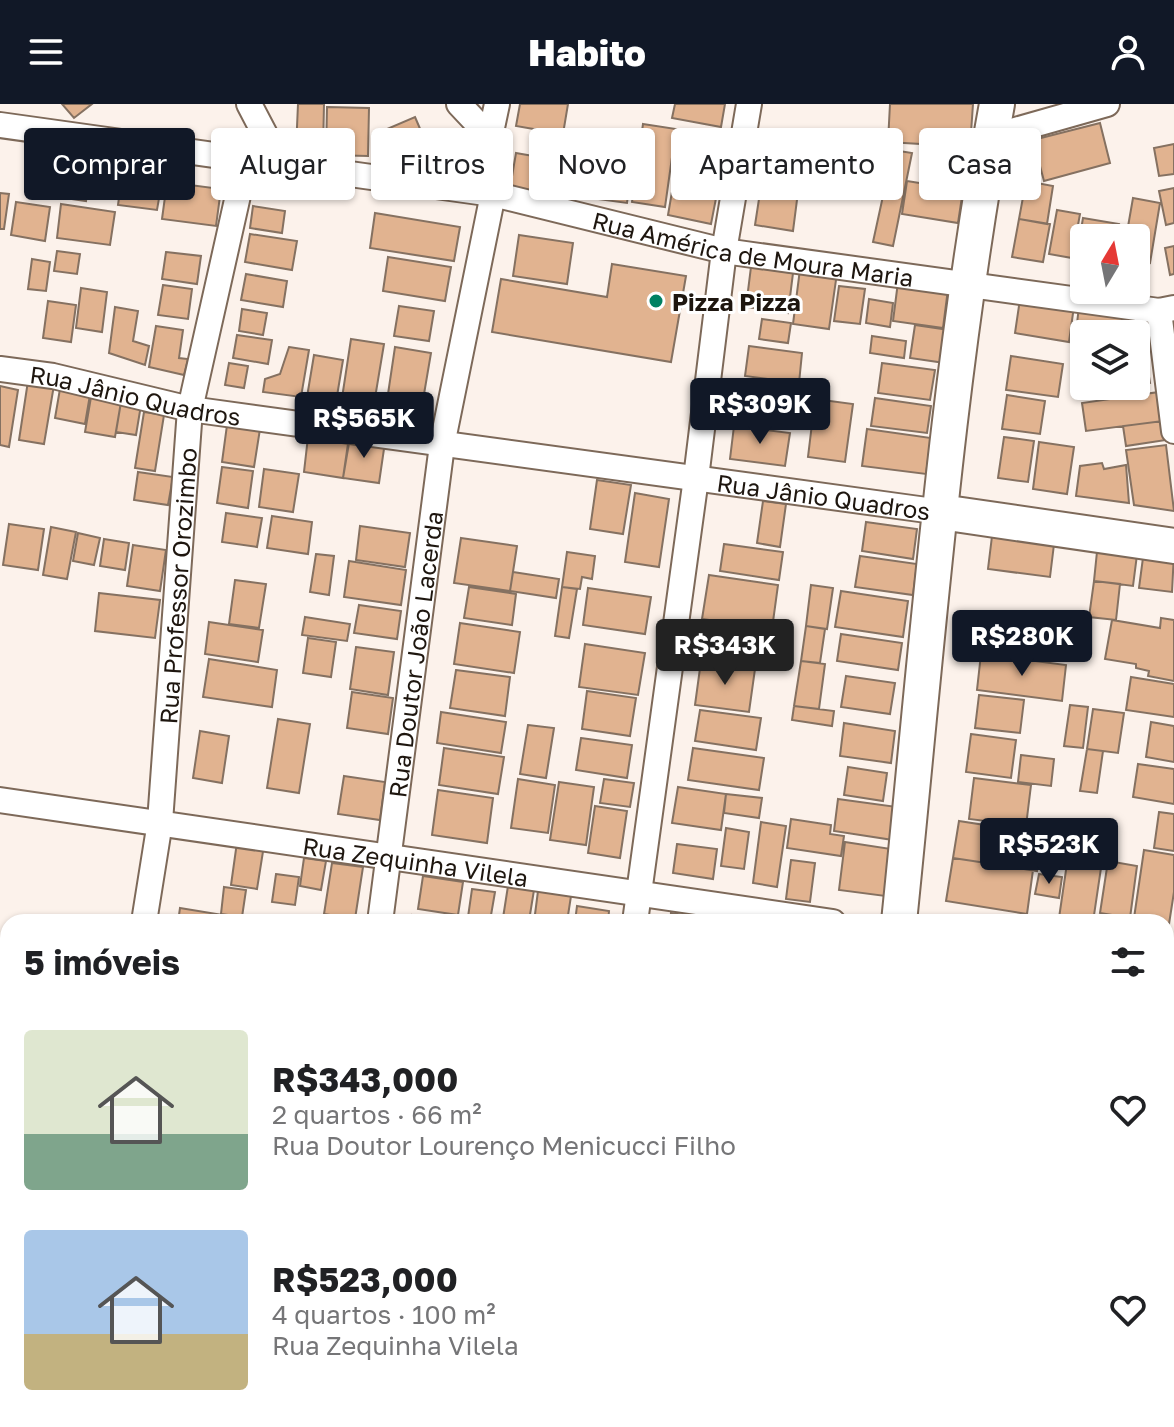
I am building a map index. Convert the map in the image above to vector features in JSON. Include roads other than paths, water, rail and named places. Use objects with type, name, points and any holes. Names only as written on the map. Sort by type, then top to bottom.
[{"type":"main road","points":[[993,128],[997,104]]},
{"type":"main road","points":[[900,914],[941,512],[981,200]]},
{"type":"main road","name":"Rua Jânio Quadros","points":[[941,512],[1174,546]]},
{"type":"street","points":[[249,104],[262,128]]},
{"type":"street","points":[[459,104],[482,128]]},
{"type":"street","name":"Rua Doutor João Lacerda","points":[[492,128],[497,104]]},
{"type":"street","points":[[636,914],[724,251],[749,104]]},
{"type":"street","points":[[1023,128],[1107,104]]},
{"type":"street","name":"Rua América de Moura Maria","points":[[0,125],[211,155]]},
{"type":"street","name":"Rua América de Moura Maria","points":[[513,199],[724,251],[1166,310]]},
{"type":"street","name":"Rua Professor Orozimbo","points":[[145,914],[160,822],[190,409],[237,200]]},
{"type":"street","name":"Rua Doutor João Lacerda","points":[[381,914],[442,445],[492,200]]},
{"type":"street","points":[[1166,310],[1174,431]]},
{"type":"street","name":"Rua Jânio Quadros","points":[[0,369],[53,376],[190,409],[941,512]]},
{"type":"street","name":"Rua Zequinha Vilela","points":[[0,800],[775,914]]},
{"type":"place","name":"Pizza Pizza","points":[[656,301]]}]
